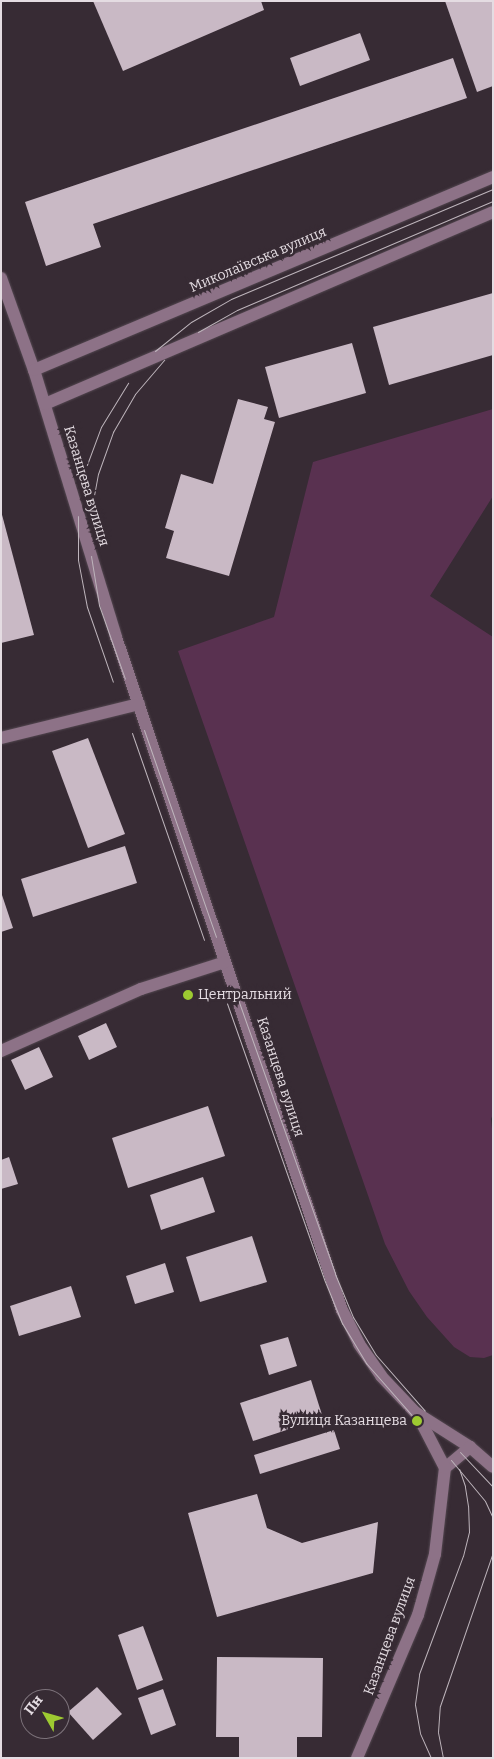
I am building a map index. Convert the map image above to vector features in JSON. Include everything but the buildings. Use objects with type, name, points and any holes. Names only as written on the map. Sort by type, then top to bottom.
[{"type":"street","name":"Миколаївська вулиця","points":[[34,370],[493,178]]},
{"type":"street","points":[[44,404],[493,212]]},
{"type":"street","name":"Казанцева вулиця","points":[[1,278],[34,370],[139,704],[342,1310],[359,1344],[381,1376],[416,1412],[470,1447],[493,1467]]},
{"type":"street","points":[[1,738],[139,704]]},
{"type":"street","points":[[1,1051],[141,989],[225,962]]},
{"type":"street","name":"Казанцева вулиця","points":[[359,1757],[418,1615],[435,1554],[445,1468],[416,1412]]},
{"type":"street","points":[[445,1468],[470,1447]]},
{"type":"shaded area","points":[[493,409],[493,496],[430,596],[493,637],[493,1114],[491,1119],[493,1138],[493,1355],[484,1358],[470,1357],[454,1347],[427,1317],[409,1291],[385,1244],[178,651],[274,617],[313,462]]},
{"type":"tram line","points":[[155,351],[191,322],[231,299],[493,189]]},
{"type":"tram line","points":[[198,332],[237,310],[493,201]]},
{"type":"tram line","points":[[90,517],[98,474],[113,432],[135,394],[164,360]]},
{"type":"tram line","points":[[85,470],[101,427],[128,383]]},
{"type":"tram line","points":[[78,516],[78,560],[87,607],[113,682]]},
{"type":"tram line","points":[[91,556],[99,605],[125,679]]},
{"type":"tram line","points":[[144,730],[216,937]]},
{"type":"tram line","points":[[132,733],[204,940]]},
{"type":"tram line","points":[[234,988],[335,1274],[353,1317],[376,1355],[425,1411]]},
{"type":"tram line","points":[[223,992],[324,1279],[342,1323],[366,1363],[417,1421]]},
{"type":"tram line","points":[[460,1452],[493,1487]]},
{"type":"tram line","points":[[451,1460],[485,1501],[493,1518]]},
{"type":"tram line","points":[[431,1758],[420,1733],[415,1704],[419,1674],[463,1556],[469,1532],[465,1486],[459,1469]]},
{"type":"tram line","points":[[443,1758],[438,1732],[440,1706],[493,1552]]},
{"type":"place","name":"Центральний","points":[[188,995]]},
{"type":"place","name":"Вулиця Казанцева","points":[[417,1421]]}]
